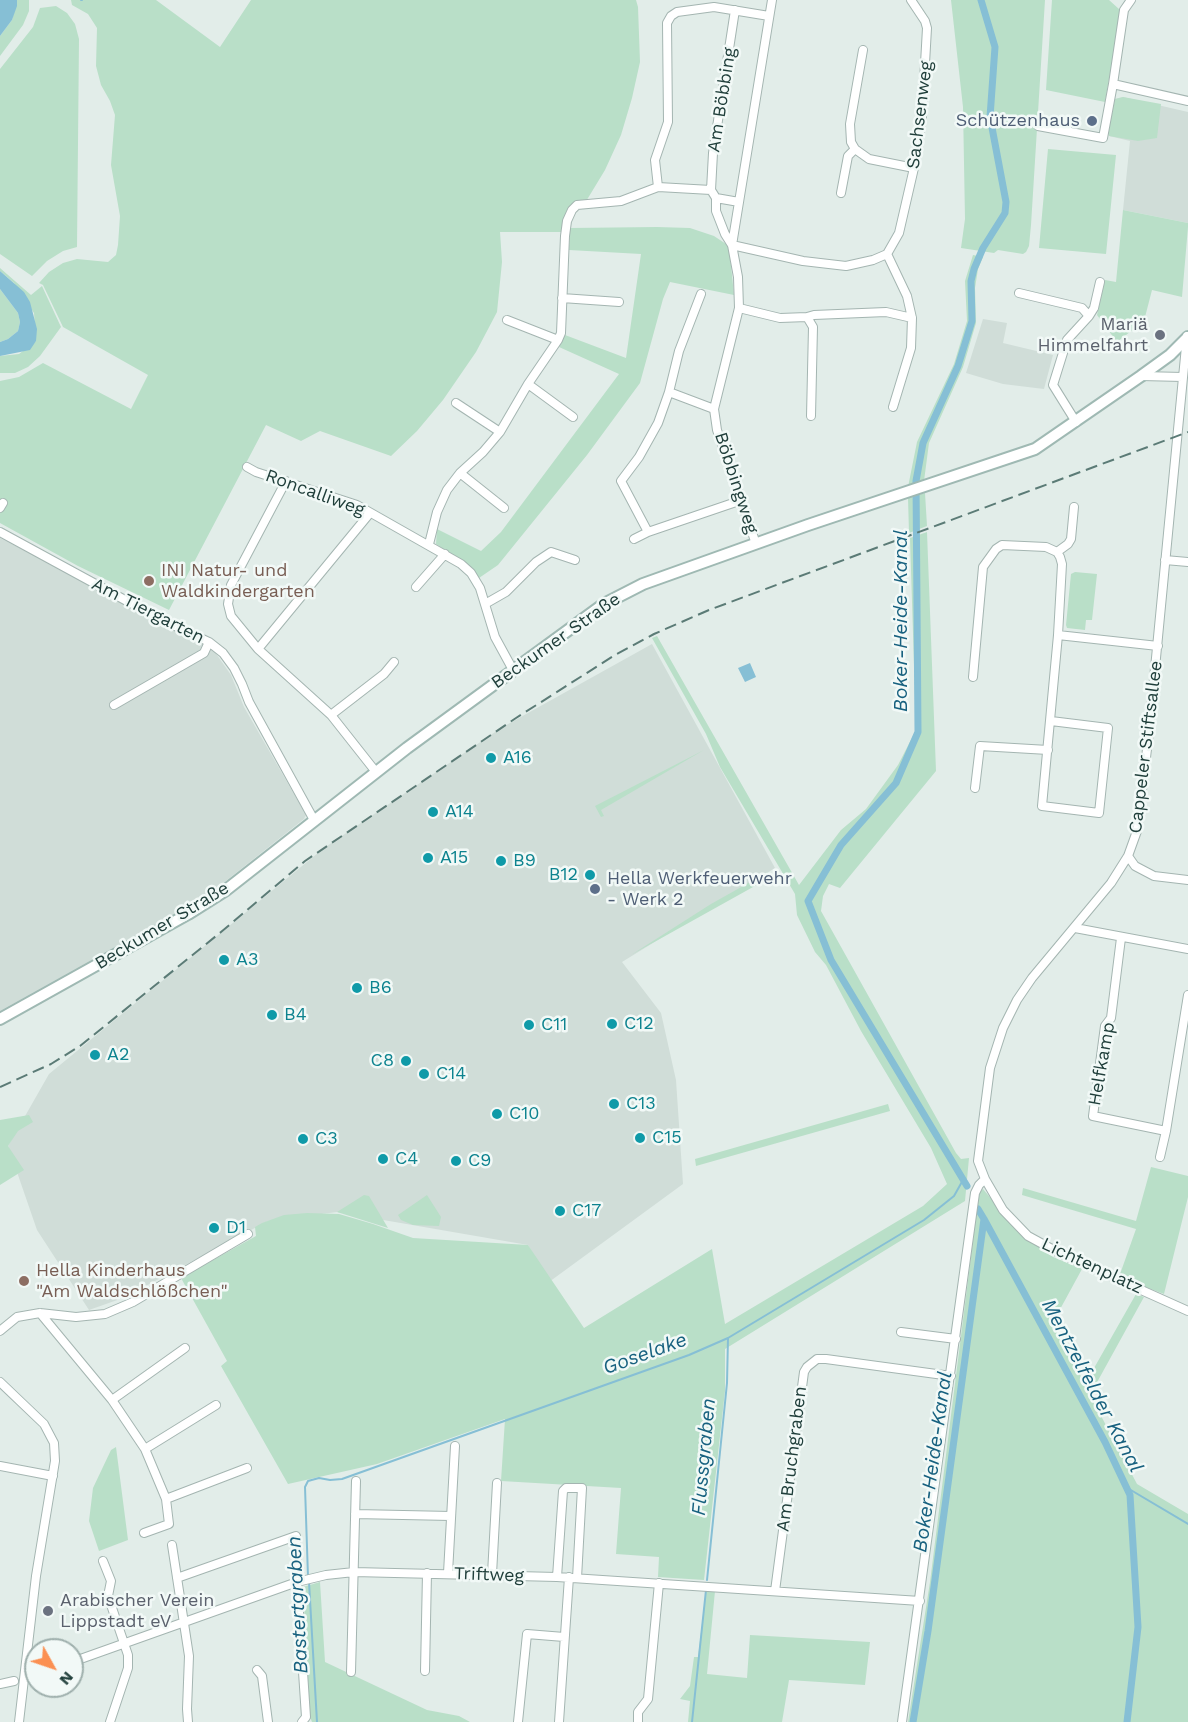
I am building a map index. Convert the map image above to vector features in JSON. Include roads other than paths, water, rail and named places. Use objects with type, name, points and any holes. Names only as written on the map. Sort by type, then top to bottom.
[{"type":"main road","name":"Beckumer Straße","points":[[0,1019],[208,902],[513,670],[576,624],[621,595],[643,584],[756,544],[1035,449],[1170,355],[1188,336]]},
{"type":"street","name":"Böbbingweg","points":[[756,544],[717,430],[714,409],[739,308],[738,277],[732,245],[772,0]]},
{"type":"street","name":"Sachsenweg","points":[[887,254],[899,233],[914,168],[922,117],[928,36],[925,21],[911,0]]},
{"type":"street","points":[[1038,126],[1103,138],[1124,10],[1131,0]]},
{"type":"street","points":[[658,187],[655,160],[668,122],[667,23],[677,12],[714,7],[769,16]]},
{"type":"street","name":"Am Böbbing","points":[[711,190],[713,153],[735,10]]},
{"type":"street","points":[[863,50],[850,124],[850,136],[855,149],[868,159],[914,168]]},
{"type":"street","points":[[1113,84],[1188,101]]},
{"type":"street","points":[[841,193],[848,156],[855,149]]},
{"type":"street","points":[[429,544],[437,512],[447,490],[460,473],[500,432],[561,333],[567,221],[572,210],[577,205],[621,201],[658,187],[711,190],[716,198],[739,202]]},
{"type":"street","name":"Böbbingweg","points":[[716,198],[716,211],[732,245]]},
{"type":"street","points":[[732,245],[803,261],[846,266],[873,260],[887,254],[908,296],[912,318],[910,348],[893,407]]},
{"type":"street","points":[[1076,422],[1053,385],[1067,340],[1094,308],[1100,282]]},
{"type":"street","points":[[1019,293],[1082,308],[1089,316]]},
{"type":"street","points":[[648,532],[621,481],[639,457],[658,423],[669,392],[679,351],[701,294]]},
{"type":"street","points":[[562,298],[619,302]]},
{"type":"street","points":[[739,308],[780,318],[886,312],[912,318]]},
{"type":"street","points":[[807,317],[813,327],[811,416]]},
{"type":"street","points":[[507,320],[558,340]]},
{"type":"street","name":"Cappeler Stiftsallee","points":[[985,1179],[978,1161],[978,1151],[995,1047],[1017,1000],[1107,888],[1128,856],[1137,831],[1158,646],[1188,336]]},
{"type":"street","points":[[1141,376],[1183,377]]},
{"type":"street","points":[[528,384],[573,417]]},
{"type":"street","points":[[669,392],[714,409]]},
{"type":"street","points":[[456,403],[500,432]]},
{"type":"street","name":"Roncalliweg","points":[[247,467],[357,504],[429,544],[471,573],[480,588],[495,637],[513,670]]},
{"type":"street","points":[[460,473],[504,508]]},
{"type":"street","points":[[286,481],[231,585],[228,604],[231,616],[258,649],[331,715],[376,772]]},
{"type":"street","points":[[634,538],[742,500]]},
{"type":"street","points":[[1057,552],[1068,544],[1071,538],[1074,507]]},
{"type":"street","points":[[258,649],[370,513]]},
{"type":"street","name":"Am Tiergarten","points":[[0,532],[158,618],[209,642],[223,653],[234,668],[249,702],[314,820]]},
{"type":"street","points":[[973,677],[983,567],[986,561],[996,549],[1008,544],[1046,547],[1057,552],[1062,564],[1058,635],[1042,806],[1099,813],[1108,728],[1051,721]]},
{"type":"street","points":[[484,604],[506,592],[536,562],[551,552],[575,560]]},
{"type":"street","points":[[416,587],[445,554]]},
{"type":"street","points":[[1165,560],[1188,562]]},
{"type":"street","points":[[1058,635],[1158,646]]},
{"type":"street","points":[[114,705],[204,653],[209,642]]},
{"type":"street","points":[[331,715],[384,674],[394,662]]},
{"type":"street","points":[[975,788],[980,746],[1048,750]]},
{"type":"street","points":[[1128,856],[1135,866],[1154,876],[1188,880]]},
{"type":"street","points":[[1075,928],[1188,949]]},
{"type":"street","name":"Helfkamp","points":[[1121,938],[1111,1018],[1106,1026],[1093,1116],[1166,1131]]},
{"type":"street","points":[[1160,1157],[1188,995]]},
{"type":"street","points":[[902,1722],[975,1193],[978,1185],[985,1179]]},
{"type":"street","name":"Lichtenplatz","points":[[985,1179],[1003,1210],[1028,1236],[1061,1254],[1188,1311]]},
{"type":"street","points":[[0,1331],[17,1317],[40,1313],[76,1317],[105,1314],[133,1302],[248,1234]]},
{"type":"street","points":[[40,1313],[112,1400],[145,1449],[166,1499],[169,1524],[144,1533]]},
{"type":"street","points":[[902,1332],[956,1339]]},
{"type":"street","points":[[112,1400],[185,1348]]},
{"type":"street","name":"Am Bruchgraben","points":[[775,1591],[804,1372],[807,1367],[817,1359],[826,1359],[951,1376]]},
{"type":"street","points":[[0,1382],[44,1424],[54,1443],[55,1461],[36,1576],[29,1638]]},
{"type":"street","points":[[145,1449],[216,1405]]},
{"type":"street","points":[[448,1573],[455,1446]]},
{"type":"street","points":[[0,1466],[53,1476]]},
{"type":"street","points":[[166,1499],[247,1468]]},
{"type":"street","points":[[351,1672],[356,1481]]},
{"type":"street","points":[[492,1574],[497,1483]]},
{"type":"street","points":[[557,1577],[563,1491],[566,1488],[582,1488],[573,1578],[564,1637],[558,1722]]},
{"type":"street","points":[[355,1514],[451,1516]]},
{"type":"street","points":[[177,1578],[296,1536],[306,1717],[302,1722]]},
{"type":"street","points":[[172,1545],[189,1656],[187,1709],[189,1722]]},
{"type":"street","points":[[103,1561],[111,1581],[108,1596],[124,1644],[128,1668],[110,1722]]},
{"type":"street","name":"Triftweg","points":[[84,1658],[297,1582],[354,1572],[557,1577],[920,1601]]},
{"type":"street","points":[[425,1671],[428,1573]]},
{"type":"street","points":[[638,1722],[638,1713],[648,1699],[659,1583]]},
{"type":"street","points":[[518,1722],[527,1634],[564,1637]]},
{"type":"street","points":[[257,1670],[262,1676],[268,1722]]},
{"type":"street","points":[[0,1684],[14,1681]]},
{"type":"street","points":[[19,1722],[24,1684]]},
{"type":"water","points":[[0,0],[17,0],[17,6],[12,20],[0,36]]},
{"type":"water","points":[[0,271],[24,292],[30,302],[37,329],[36,341],[30,350],[0,356],[0,342],[18,331],[20,322],[18,313],[0,289]]},
{"type":"water","points":[[750,663],[756,677],[745,682],[738,668]]},
{"type":"waterway","name":"Boker-Heide-Kanal","points":[[967,1186],[831,960],[808,901],[841,845],[896,783],[918,732],[916,481],[923,443],[958,366],[972,321],[971,281],[974,269],[983,248],[1005,213],[1006,202],[990,117],[995,47],[981,0]]},
{"type":"waterway","name":"Goselake","points":[[308,1577],[305,1487],[308,1481],[319,1478],[342,1479],[689,1355],[728,1338],[924,1220],[954,1196],[963,1180]]},
{"type":"waterway","name":"Boker-Heide-Kanal","points":[[913,1722],[928,1631],[984,1219],[978,1209]]},
{"type":"waterway","name":"Mentzelfelder Kanal","points":[[984,1219],[1105,1442],[1130,1495],[1138,1627],[1127,1722]]},
{"type":"waterway","name":"Flussgraben","points":[[707,1580],[727,1383],[728,1338]]},
{"type":"waterway","points":[[1124,1486],[1188,1524]]},
{"type":"waterway","name":"Bastertgraben","points":[[309,1582],[317,1722]]},
{"type":"waterway","name":"Flussgraben","points":[[692,1722],[706,1590]]},
{"type":"railway","points":[[0,1087],[51,1064],[80,1046],[305,861],[516,718],[615,655],[654,634],[709,610],[1188,432]]},
{"type":"place","name":"Schützenhaus","points":[[1092,121]]},
{"type":"place","name":"Mariä Himmelfahrt","points":[[1160,335]]},
{"type":"place","name":"INI Natur- und Waldkindergarten","points":[[149,581]]},
{"type":"place","name":"A16","points":[[491,758]]},
{"type":"place","name":"A14","points":[[433,812]]},
{"type":"place","name":"A15","points":[[428,858]]},
{"type":"place","name":"B9","points":[[501,861]]},
{"type":"place","name":"B12","points":[[590,875]]},
{"type":"place","name":"Hella Werkfeuerwehr - Werk 2","points":[[595,889]]},
{"type":"place","name":"A3","points":[[224,960]]},
{"type":"place","name":"B6","points":[[357,988]]},
{"type":"place","name":"B4","points":[[272,1015]]},
{"type":"place","name":"C12","points":[[612,1024]]},
{"type":"place","name":"C11","points":[[529,1025]]},
{"type":"place","name":"A2","points":[[95,1055]]},
{"type":"place","name":"C8","points":[[406,1061]]},
{"type":"place","name":"C14","points":[[424,1074]]},
{"type":"place","name":"C13","points":[[614,1104]]},
{"type":"place","name":"C10","points":[[497,1114]]},
{"type":"place","name":"C15","points":[[640,1138]]},
{"type":"place","name":"C3","points":[[303,1139]]},
{"type":"place","name":"C4","points":[[383,1159]]},
{"type":"place","name":"C9","points":[[456,1161]]},
{"type":"place","name":"C17","points":[[560,1211]]},
{"type":"place","name":"D1","points":[[214,1228]]},
{"type":"place","name":"Hella Kinderhaus \"Am Waldschlößchen\"","points":[[24,1281]]},
{"type":"place","name":"Arabischer Verein Lippstadt eV","points":[[48,1611]]}]
